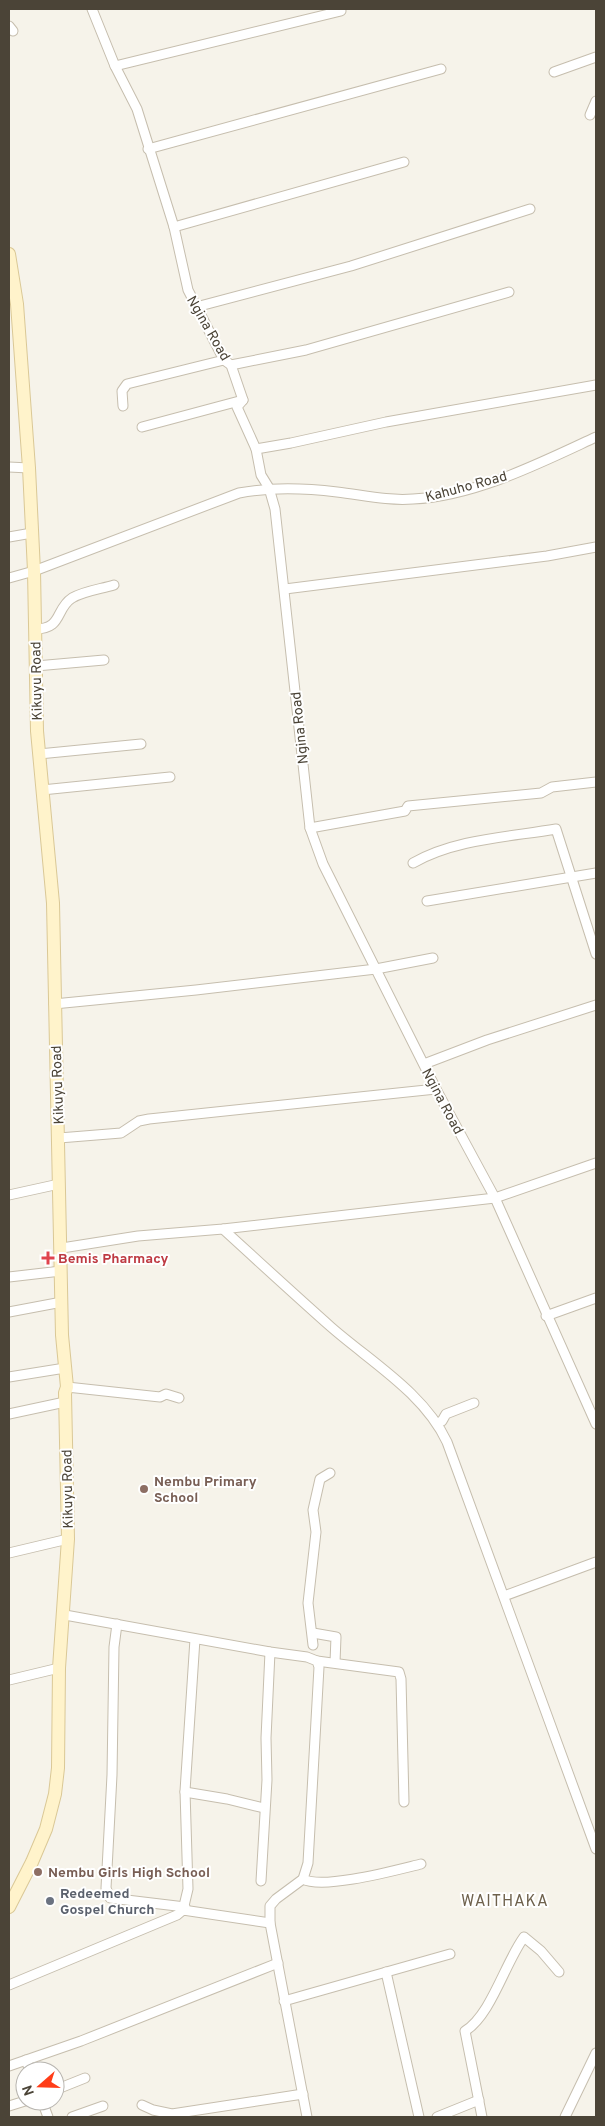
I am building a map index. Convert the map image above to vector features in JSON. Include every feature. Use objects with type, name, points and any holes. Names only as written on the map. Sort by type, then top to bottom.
[{"type":"main road","name":"Kikuyu Road","points":[[9,254],[29,468],[39,754],[53,902],[61,1271],[67,1387],[65,1402],[68,1539],[65,1615],[59,1668],[58,1768],[55,1794],[46,1829],[9,1907]]},
{"type":"street","name":"Ngina Road","points":[[92,9],[115,66],[137,108],[148,149],[174,227],[188,290],[228,362],[243,400],[237,407],[256,449],[261,475],[269,488],[275,508],[310,828],[323,864],[436,1089],[495,1198],[546,1316],[594,1413],[596,1424]]},
{"type":"street","points":[[115,66],[340,11]]},
{"type":"street","points":[[554,72],[596,58]]},
{"type":"street","points":[[148,149],[441,69]]},
{"type":"street","points":[[590,114],[596,101]]},
{"type":"street","points":[[174,227],[404,162]]},
{"type":"street","points":[[196,307],[351,266],[530,209]]},
{"type":"street","points":[[123,406],[122,391],[127,384],[228,362],[306,350],[510,292]]},
{"type":"street","points":[[256,449],[386,422],[596,385]]},
{"type":"street","points":[[142,427],[243,400]]},
{"type":"street","name":"Kahuho Road","points":[[9,578],[34,571],[223,498],[269,488],[336,492],[378,498],[414,499],[457,491],[522,471],[596,437]]},
{"type":"street","points":[[9,467],[29,468]]},
{"type":"street","points":[[9,537],[32,533]]},
{"type":"street","points":[[285,589],[547,556],[596,548]]},
{"type":"street","points":[[35,629],[45,629],[54,624],[68,602],[74,597],[114,586]]},
{"type":"street","points":[[36,666],[104,660]]},
{"type":"street","points":[[39,754],[141,744]]},
{"type":"street","points":[[42,790],[170,777]]},
{"type":"street","points":[[310,828],[405,811],[408,806],[541,793],[552,787],[596,782]]},
{"type":"street","points":[[413,862],[434,852],[452,847],[556,829],[596,954]]},
{"type":"street","points":[[427,901],[596,873]]},
{"type":"street","points":[[54,1004],[376,969],[433,958]]},
{"type":"street","points":[[424,1064],[487,1040],[596,1005]]},
{"type":"street","points":[[59,1138],[121,1133],[139,1121],[149,1118],[436,1089]]},
{"type":"street","points":[[62,1248],[138,1236],[222,1229],[495,1198],[596,1163]]},
{"type":"street","points":[[9,1195],[59,1184]]},
{"type":"street","points":[[222,1229],[331,1327],[424,1406],[437,1423],[447,1442],[596,1848]]},
{"type":"street","points":[[9,1276],[61,1271]]},
{"type":"street","points":[[546,1316],[596,1298]]},
{"type":"street","points":[[9,1312],[62,1302]]},
{"type":"street","points":[[9,1376],[65,1368]]},
{"type":"street","points":[[67,1387],[160,1397],[166,1394],[179,1398]]},
{"type":"street","points":[[9,1414],[65,1402]]},
{"type":"street","points":[[437,1423],[446,1414],[474,1403]]},
{"type":"street","points":[[313,1645],[313,1633],[308,1610],[316,1532],[313,1510],[320,1479],[330,1473]]},
{"type":"street","points":[[9,1553],[68,1539]]},
{"type":"street","points":[[504,1596],[596,1562]]},
{"type":"street","points":[[65,1615],[306,1657],[317,1661],[399,1672],[401,1678],[404,1802]]},
{"type":"street","points":[[117,1624],[114,1647],[112,1775],[106,1888],[110,1898],[184,1908],[270,1923]]},
{"type":"street","points":[[313,1633],[335,1635],[337,1639],[335,1662]]},
{"type":"street","points":[[9,1985],[129,1937],[177,1915],[184,1908],[188,1889],[185,1792],[195,1639]]},
{"type":"street","points":[[261,1881],[267,1780],[266,1738],[270,1652]]},
{"type":"street","points":[[307,2117],[270,1923],[270,1906],[276,1899],[303,1879],[308,1863],[319,1667],[317,1661]]},
{"type":"street","points":[[9,1680],[59,1668]]},
{"type":"street","points":[[185,1792],[264,1808]]},
{"type":"street","points":[[303,1879],[310,1883],[351,1879],[421,1864]]},
{"type":"street","points":[[482,2117],[465,2031],[482,2016],[524,1937],[541,1951],[559,1972]]},
{"type":"street","points":[[284,2001],[450,1954]]},
{"type":"street","points":[[9,2066],[81,2041],[278,1962]]},
{"type":"street","points":[[386,1972],[419,2117]]},
{"type":"street","points":[[564,2117],[596,2054]]},
{"type":"street","points":[[65,2086],[85,2078]]},
{"type":"street","points":[[142,2105],[153,2110],[172,2114],[302,2094]]},
{"type":"street","points":[[437,2117],[479,2100]]},
{"type":"street","points":[[72,2117],[103,2106]]},
{"type":"place","name":"Bemis Pharmacy","points":[[48,1258]]},
{"type":"place","name":"Nembu Primary School","points":[[144,1489]]},
{"type":"place","name":"Nembu Girls High School","points":[[38,1872]]},
{"type":"place","name":"Redeemed Gospel Church","points":[[50,1901]]},
{"type":"district","name":"WAITHAKA","points":[[505,1900]]}]
